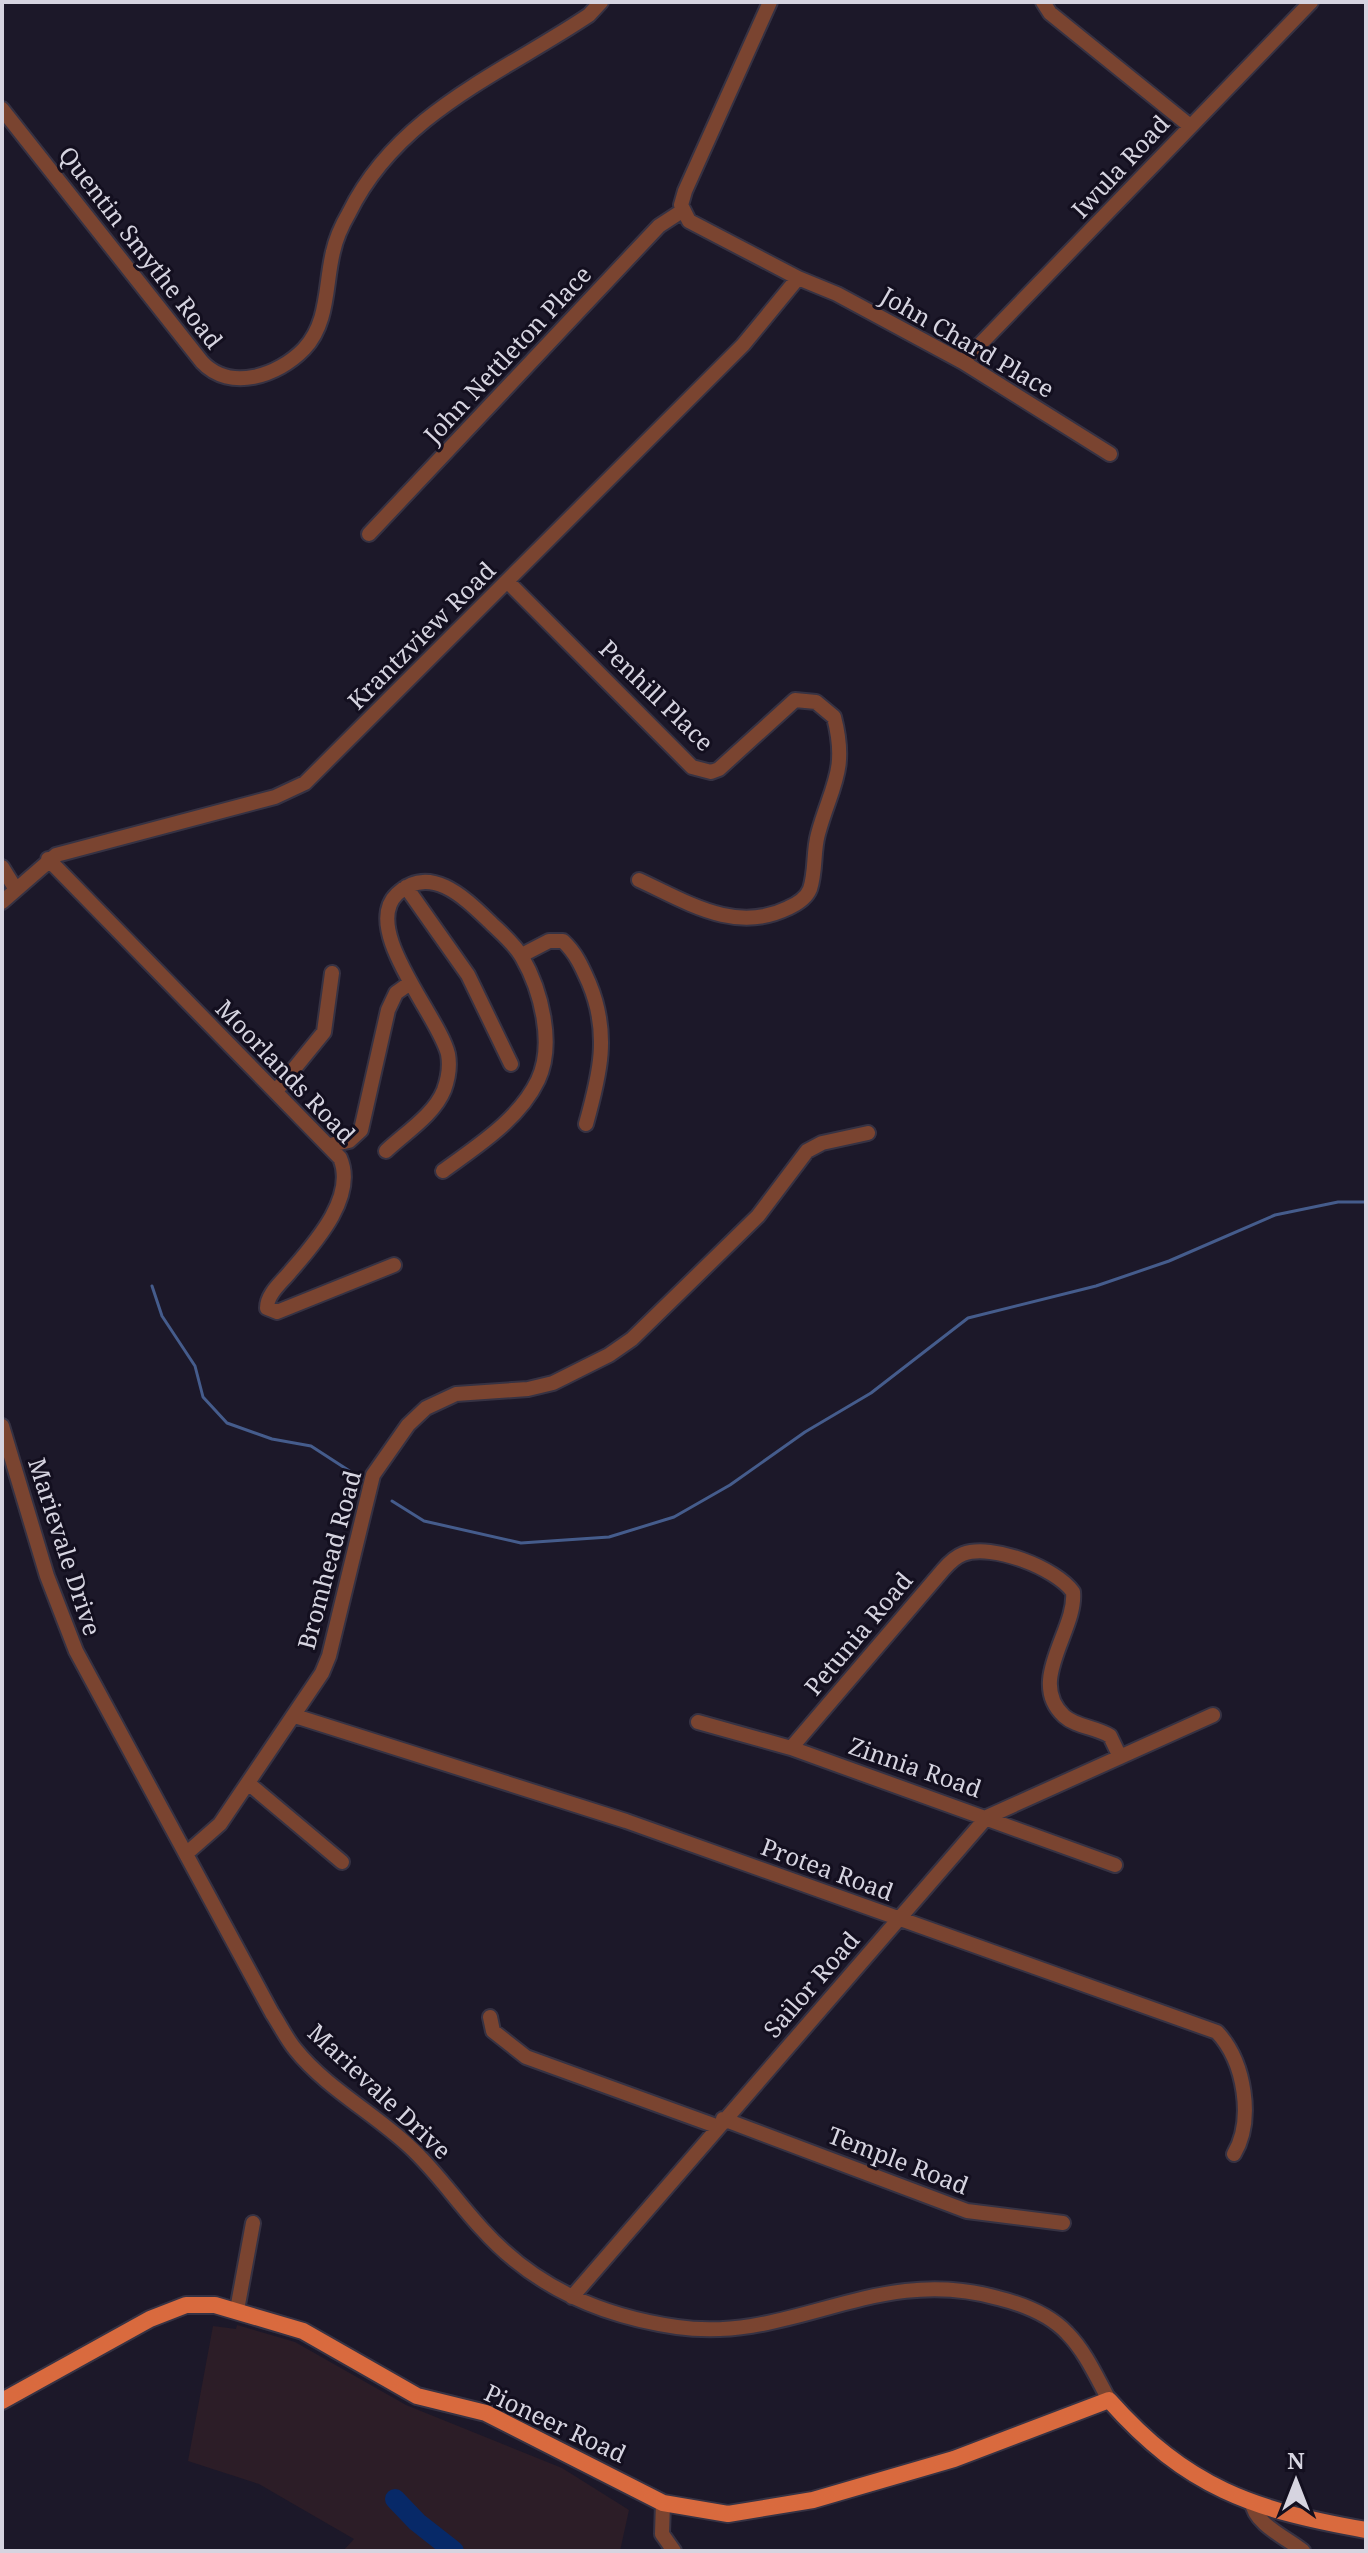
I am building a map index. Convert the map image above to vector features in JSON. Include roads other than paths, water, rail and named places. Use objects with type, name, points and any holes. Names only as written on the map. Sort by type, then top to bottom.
[{"type":"main road","name":"Pioneer Road","points":[[2,2401],[150,2319],[186,2305],[237,2310],[303,2331],[417,2396],[486,2413],[663,2503],[728,2514],[783,2507],[954,2459],[1109,2400]]},
{"type":"main road","points":[[1109,2400],[1148,2441],[1196,2479],[1252,2502],[1314,2521],[1366,2530]]},
{"type":"street","name":"Quentin Smythe Road","points":[[2,109],[202,362],[220,376],[248,377],[290,361],[313,337],[322,315],[337,237],[366,182],[405,135],[453,99],[589,15],[601,2]]},
{"type":"street","points":[[770,2],[685,191],[682,211],[694,226],[798,278]]},
{"type":"street","points":[[1043,2],[1050,13],[1190,126]]},
{"type":"street","name":"Iwula Road","points":[[963,362],[1311,2]]},
{"type":"street","name":"John Nettleton Place","points":[[369,534],[659,226],[682,211]]},
{"type":"street","name":"John Chard Place","points":[[798,278],[837,294],[963,362],[1110,454]]},
{"type":"street","name":"Krantzview Road","points":[[2,902],[48,859],[275,797],[305,783],[743,345],[798,278]]},
{"type":"street","name":"Penhill Place","points":[[508,582],[692,767],[711,772],[719,769],[795,700],[816,702],[834,717],[840,772],[818,831],[813,875],[804,898],[775,914],[736,919],[713,914],[639,880]]},
{"type":"street","name":"Moorlands Road","points":[[48,859],[330,1145],[345,1169],[342,1192],[309,1249],[269,1297],[267,1308],[277,1312],[394,1265]]},
{"type":"street","points":[[2,867],[15,888]]},
{"type":"street","points":[[386,1151],[426,1115],[438,1100],[447,1077],[447,1050],[410,983],[387,928],[390,905],[406,887],[427,882],[451,888],[522,955],[545,1024],[544,1059],[539,1077],[520,1106],[489,1138],[443,1171]]},
{"type":"street","points":[[406,887],[468,975],[511,1064]]},
{"type":"street","points":[[522,955],[549,941],[563,941],[581,963],[598,1004],[603,1054],[586,1124]]},
{"type":"street","points":[[276,1091],[324,1032],[332,973]]},
{"type":"street","points":[[330,1145],[349,1141],[361,1130],[388,1010],[396,993],[410,983]]},
{"type":"street","name":"Bromhead Road","points":[[187,1853],[208,1836],[248,1783],[295,1716],[329,1656],[373,1475],[408,1425],[426,1408],[448,1397],[553,1383],[609,1355],[632,1339],[758,1216],[807,1151],[822,1143],[868,1133]]},
{"type":"street","name":"Marievale Drive","points":[[2,1426],[47,1576],[76,1651],[295,2049],[411,2148],[521,2268],[572,2297],[675,2327],[716,2329],[779,2321],[896,2290],[927,2288],[973,2292],[1024,2306],[1068,2334],[1109,2400]]},
{"type":"street","name":"Petunia Road","points":[[791,1748],[943,1570],[965,1553],[979,1551],[1052,1571],[1073,1592],[1075,1606],[1054,1656],[1052,1694],[1065,1718],[1110,1736],[1120,1757]]},
{"type":"street","name":"Sailor Road","points":[[572,2297],[987,1817],[1213,1715]]},
{"type":"street","name":"Protea Road","points":[[295,1716],[626,1821],[1186,2018],[1217,2032],[1232,2058],[1246,2109],[1242,2140],[1234,2154]]},
{"type":"street","name":"Zinnia Road","points":[[698,1722],[791,1748],[1115,1865]]},
{"type":"street","points":[[248,1783],[342,1862]]},
{"type":"street","points":[[198,1873],[208,1836]]},
{"type":"street","name":"Temple Road","points":[[490,2017],[493,2031],[526,2057],[967,2211],[1063,2223]]},
{"type":"street","points":[[237,2310],[253,2223]]},
{"type":"street","points":[[588,2276],[589,2290],[596,2306]]},
{"type":"street","points":[[1252,2502],[1253,2511],[1263,2521],[1303,2551]]},
{"type":"street","points":[[663,2503],[660,2528],[674,2551]]},
{"type":"waterway","points":[[392,1501],[424,1521],[521,1543],[609,1537],[674,1517],[730,1485],[805,1432],[871,1393],[968,1318],[1096,1286],[1169,1261],[1275,1215],[1338,1202],[1366,1202]]},
{"type":"waterway","points":[[152,1286],[162,1316],[195,1366],[203,1397],[227,1423],[272,1439],[311,1446],[365,1481]]},
{"type":"waterway","points":[[395,2499],[417,2522],[454,2551]]}]
